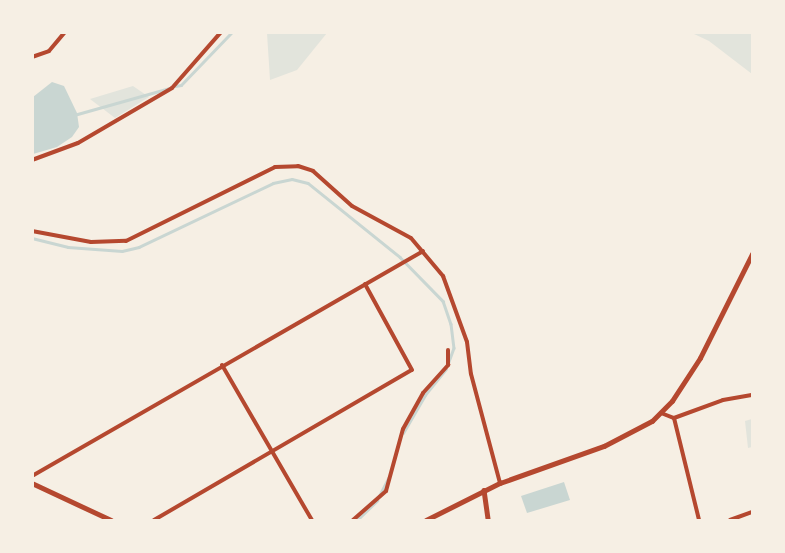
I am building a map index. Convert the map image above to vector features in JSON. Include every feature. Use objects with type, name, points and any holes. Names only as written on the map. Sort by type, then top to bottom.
[{"type":"street","points":[[32,58],[48,51],[66,32]]},
{"type":"street","points":[[32,160],[78,143],[172,88],[221,32]]},
{"type":"street","points":[[32,231],[91,242],[126,241],[259,173],[286,165],[313,171],[352,206],[393,226],[424,250],[443,276],[457,308],[500,483]]},
{"type":"street","points":[[32,476],[424,250]]},
{"type":"street","points":[[426,520],[500,483],[620,439],[661,413],[672,401],[700,358],[752,254]]},
{"type":"street","points":[[154,520],[412,370],[365,284]]},
{"type":"street","points":[[353,520],[386,492],[403,428],[424,393],[448,365],[448,350]]},
{"type":"street","points":[[222,365],[312,520]]},
{"type":"street","points":[[661,413],[674,418],[723,400],[752,395]]},
{"type":"street","points":[[674,418],[699,520]]},
{"type":"street","points":[[32,483],[110,520]]},
{"type":"street","points":[[484,490],[488,520]]},
{"type":"street","points":[[730,520],[752,512]]},
{"type":"shaded area","points":[[267,32],[327,33],[297,70],[270,80]]},
{"type":"shaded area","points":[[692,33],[752,33],[752,74],[709,41]]},
{"type":"shaded area","points":[[52,82],[64,86],[77,113],[79,127],[72,137],[57,147],[33,154],[33,97]]},
{"type":"shaded area","points":[[133,86],[149,97],[115,118],[90,99]]},
{"type":"shaded area","points":[[752,419],[752,447],[748,448],[745,421]]},
{"type":"shaded area","points":[[564,482],[570,500],[527,513],[521,496]]},
{"type":"waterway","points":[[175,86],[181,85],[232,32]]},
{"type":"waterway","points":[[74,115],[170,88]]},
{"type":"waterway","points":[[32,238],[68,247],[122,251],[139,247],[273,183],[292,179],[308,183],[400,257],[443,301],[451,324],[454,348],[449,362]]},
{"type":"waterway","points":[[403,433],[425,395],[446,369]]},
{"type":"waterway","points":[[379,496],[388,478]]},
{"type":"waterway","points":[[357,520],[377,501]]}]
